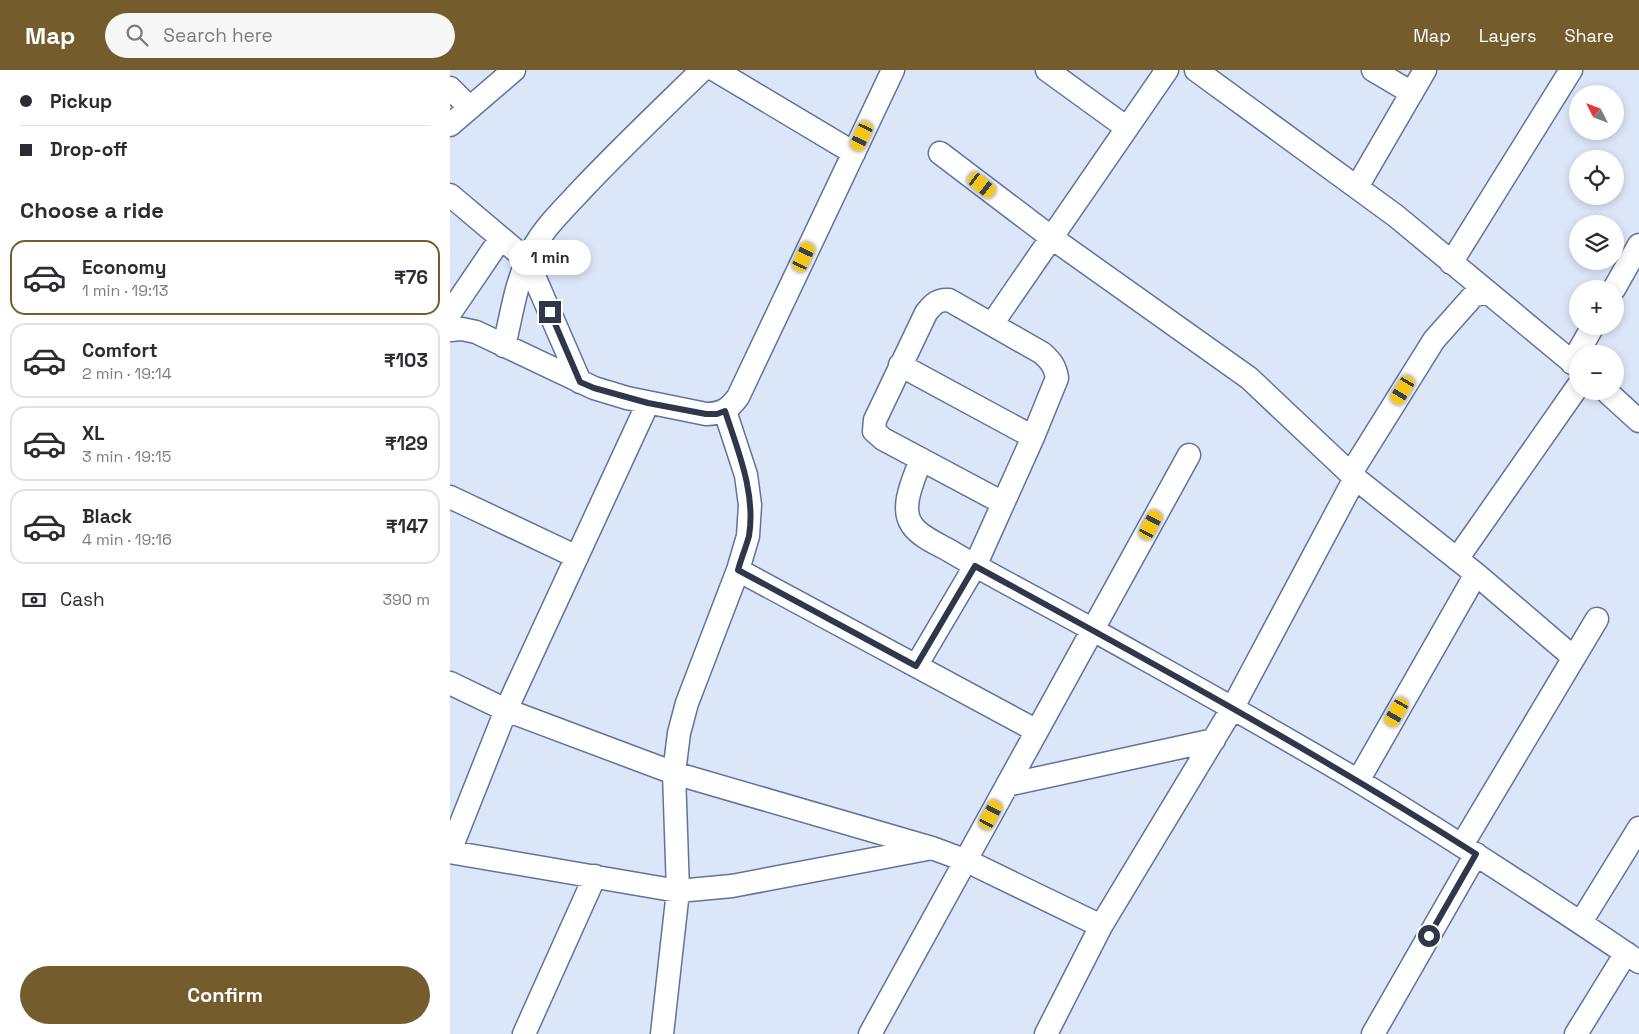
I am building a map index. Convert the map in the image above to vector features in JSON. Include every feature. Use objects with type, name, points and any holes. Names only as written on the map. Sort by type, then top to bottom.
[{"type":"street","points":[[450,125],[514,70]]},
{"type":"street","points":[[504,346],[522,274],[539,238],[560,212],[609,161],[702,70]]},
{"type":"street","points":[[715,70],[854,153]]},
{"type":"street","points":[[450,330],[462,329],[476,332],[594,388],[648,403],[706,414],[717,414],[725,411],[738,397],[893,70]]},
{"type":"street","points":[[1047,70],[1127,128]]},
{"type":"street","points":[[992,324],[1167,70]]},
{"type":"street","points":[[1196,70],[1396,216],[1569,360]]},
{"type":"street","points":[[1373,70],[1412,93]]},
{"type":"street","points":[[1357,187],[1425,70]]},
{"type":"street","points":[[1451,263],[1571,70]]},
{"type":"street","points":[[450,88],[470,108]]},
{"type":"street","points":[[940,153],[1052,238],[1249,378],[1355,478],[1476,574],[1573,657]]},
{"type":"street","points":[[450,195],[527,260],[580,382]]},
{"type":"street","points":[[450,313],[501,238]]},
{"type":"street","points":[[1619,280],[1639,245]]},
{"type":"street","points":[[1355,478],[1352,473],[1434,340],[1474,295],[1488,293]]},
{"type":"street","points":[[916,666],[975,566],[1033,436],[1056,378],[1056,368],[1042,353],[949,300],[942,300],[936,302],[926,313],[900,365],[875,420],[874,427],[878,435],[1003,503]]},
{"type":"street","points":[[900,365],[1033,436]]},
{"type":"street","points":[[1457,559],[1569,399]]},
{"type":"street","points":[[1616,400],[1639,421]]},
{"type":"street","points":[[648,403],[506,710],[450,851],[678,891],[732,886],[932,848]]},
{"type":"street","points":[[664,1033],[678,891],[674,773],[679,733],[687,704],[738,570],[748,536],[750,505],[746,476],[725,411]]},
{"type":"street","points":[[870,1034],[1189,455]]},
{"type":"street","points":[[922,459],[908,499],[907,509],[908,518],[912,526],[921,533],[975,566],[1094,630],[1358,781],[1469,850],[1632,957],[1576,1034]]},
{"type":"street","points":[[1046,1034],[1101,926],[1232,709],[1355,478]]},
{"type":"street","points":[[450,497],[577,557]]},
{"type":"street","points":[[738,570],[1037,731]]},
{"type":"street","points":[[1358,781],[1476,574]]},
{"type":"street","points":[[1373,1034],[1573,657],[1597,619]]},
{"type":"street","points":[[450,683],[506,710],[674,773],[932,848],[966,861],[1101,926]]},
{"type":"street","points":[[1007,785],[1214,740]]},
{"type":"street","points":[[1581,922],[1639,828]]},
{"type":"street","points":[[524,1034],[595,876]]},
{"type":"route","points":[[550,312],[580,382],[594,388],[648,403],[706,414],[717,414],[725,411],[746,476],[750,505],[748,536],[738,570],[916,666],[975,566],[1094,630],[1358,781],[1476,854],[1429,936]]}]
